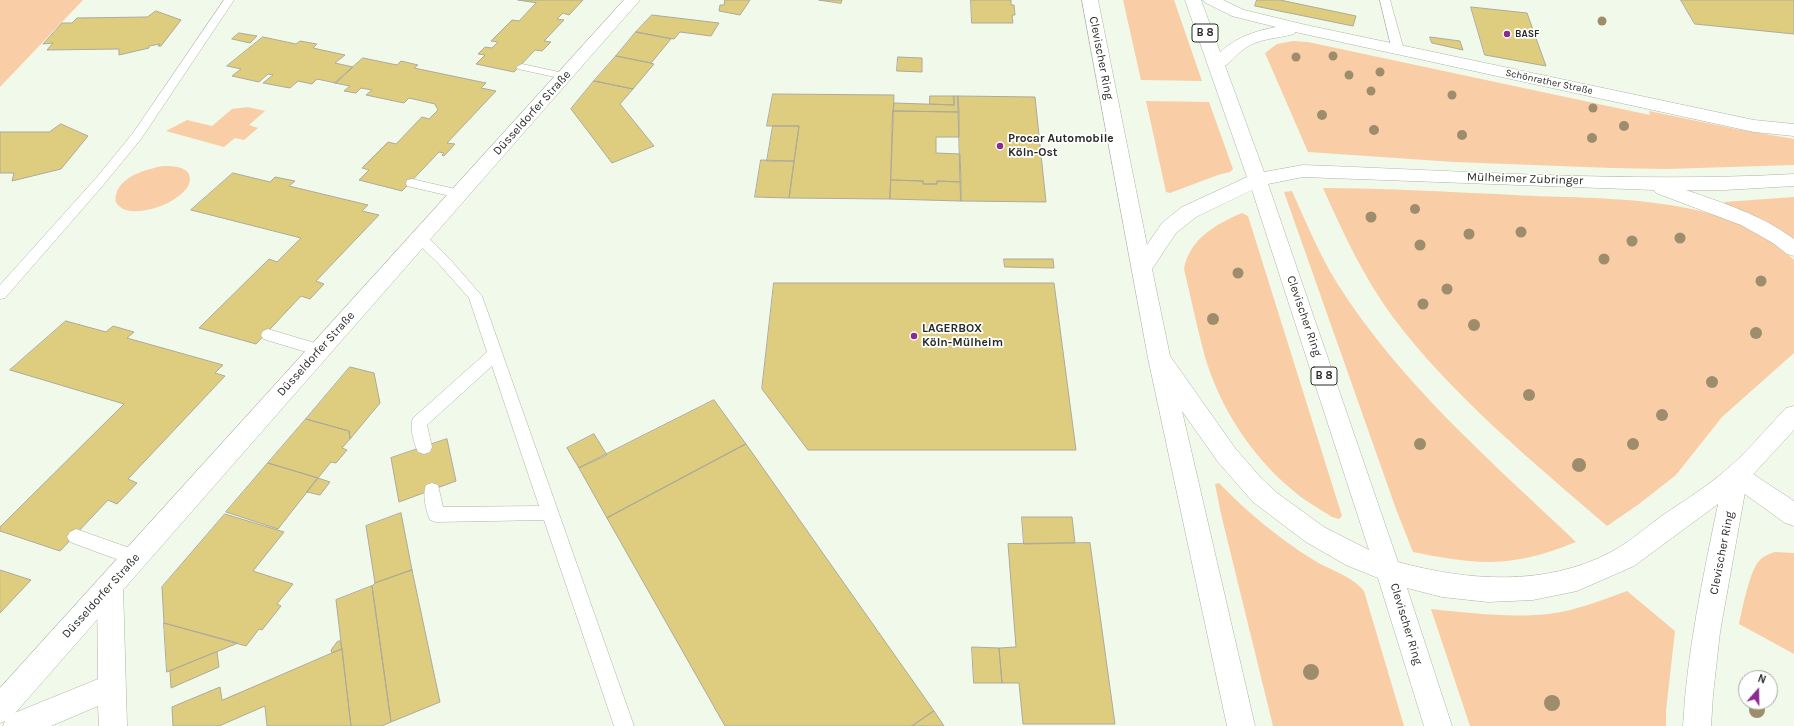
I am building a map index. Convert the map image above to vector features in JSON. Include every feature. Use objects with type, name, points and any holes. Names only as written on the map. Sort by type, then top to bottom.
[{"type":"main road","name":"Düsseldorfer Straße","points":[[0,709],[632,0]]},
{"type":"main road","name":"Clevischer Ring","points":[[1090,0],[1159,358],[1241,726]]},
{"type":"main road","name":"Clevischer Ring","points":[[1193,0],[1257,180],[1390,572],[1438,726]]},
{"type":"main road","name":"Schönrather Straße","points":[[1211,0],[1238,13],[1305,30],[1754,126],[1794,130]]},
{"type":"main road","name":"Schönrather Straße","points":[[1217,65],[1228,52],[1248,39],[1258,35],[1274,32],[1305,30]]},
{"type":"main road","name":"Mülheimer Zubringer","points":[[1142,268],[1169,228],[1189,212],[1257,180],[1303,171],[1649,184],[1725,184],[1794,180]]},
{"type":"main road","points":[[1649,184],[1748,221],[1768,231],[1794,249]]},
{"type":"main road","points":[[1159,358],[1222,449],[1252,486],[1292,519],[1339,550],[1390,572],[1425,582],[1461,588],[1499,591],[1535,588],[1587,576],[1620,561],[1736,475],[1794,415]]},
{"type":"main road","name":"Clevischer Ring","points":[[1697,726],[1702,665],[1708,626],[1736,475]]},
{"type":"main road","points":[[1736,475],[1794,515]]},
{"type":"main road","points":[[110,586],[113,726]]},
{"type":"main road","points":[[17,726],[112,687]]},
{"type":"lane","points":[[0,294],[101,180],[137,136],[229,0]]},
{"type":"lane","points":[[1385,0],[1398,50]]},
{"type":"lane","points":[[522,67],[564,76]]},
{"type":"lane","points":[[412,183],[459,194]]},
{"type":"lane","points":[[420,238],[443,260],[475,296],[624,726]]},
{"type":"lane","points":[[268,335],[320,350]]},
{"type":"lane","points":[[424,447],[419,423],[495,354]]},
{"type":"lane","points":[[432,490],[436,515],[550,513]]},
{"type":"lane","points":[[76,537],[135,558]]},
{"type":"shaded area","points":[[0,0],[83,0],[0,87]]},
{"type":"shaded area","points":[[1123,0],[1174,0],[1202,81],[1141,80]]},
{"type":"shaded area","points":[[1293,41],[1308,42],[1650,115],[1649,111],[1794,139],[1794,165],[1666,169],[1612,168],[1454,162],[1308,152],[1265,53],[1277,44]]},
{"type":"shaded area","points":[[1146,101],[1209,102],[1233,169],[1230,172],[1170,193],[1166,192]]},
{"type":"shaded area","points":[[248,107],[265,111],[249,125],[258,128],[244,140],[235,138],[224,147],[166,131],[187,120],[212,126],[232,109]]},
{"type":"shaded area","points":[[163,166],[171,166],[187,171],[190,182],[181,194],[164,205],[148,210],[131,211],[118,205],[115,198],[116,195],[119,188],[128,178],[142,171]]},
{"type":"shaded area","points":[[1323,188],[1395,189],[1624,200],[1662,204],[1700,211],[1735,222],[1767,238],[1794,260],[1794,353],[1722,417],[1676,475],[1639,504],[1607,526],[1494,427],[1466,400],[1415,345],[1392,316],[1363,270],[1346,238]]},
{"type":"shaded area","points":[[1292,191],[1330,272],[1362,320],[1389,354],[1448,420],[1576,542],[1534,556],[1493,562],[1466,561],[1413,552],[1396,509],[1284,192]]},
{"type":"shaded area","points":[[1794,197],[1794,239],[1768,222],[1724,202]]},
{"type":"shaded area","points":[[1242,213],[1248,216],[1342,516],[1339,519],[1332,517],[1310,503],[1275,475],[1249,445],[1238,428],[1211,376],[1184,269],[1187,258],[1192,249],[1205,234],[1223,222]]},
{"type":"shaded area","points":[[1219,483],[1252,514],[1299,551],[1353,581],[1364,591],[1404,726],[1273,726],[1221,514],[1215,484]]},
{"type":"shaded area","points":[[1775,552],[1794,553],[1794,654],[1739,624],[1752,573],[1762,558]]},
{"type":"shaded area","points":[[1627,591],[1675,631],[1666,711],[1666,726],[1470,726],[1431,609],[1504,615],[1548,614],[1578,608]]},
{"type":"building","points":[[518,0],[583,0],[569,15],[563,13],[557,19],[564,20],[544,41],[551,42],[542,51],[535,50],[514,72],[476,64],[485,55],[478,54],[485,47],[492,48],[498,42],[491,41],[512,20],[519,21],[536,3]]},
{"type":"building","points":[[725,0],[750,0],[740,15],[719,11],[720,5],[724,5]]},
{"type":"building","points":[[819,0],[842,0],[841,3]]},
{"type":"building","points":[[971,0],[1011,0],[1011,5],[1014,5],[1015,15],[1012,15],[1013,23],[972,23]]},
{"type":"building","points":[[1257,0],[1280,0],[1356,16],[1353,26],[1255,6]]},
{"type":"building","points":[[1681,0],[1794,0],[1794,34],[1695,24]]},
{"type":"building","name":"BASF","points":[[1471,7],[1527,13],[1546,66],[1485,55]]},
{"type":"building","points":[[156,11],[181,20],[161,46],[158,46],[160,44],[149,46],[149,48],[119,55],[119,49],[47,50],[53,43],[43,44],[62,23],[72,23],[77,18],[147,17]]},
{"type":"building","points":[[652,15],[719,23],[711,36],[680,32],[674,39],[636,32]]},
{"type":"building","points":[[636,32],[671,39],[651,63],[616,56]]},
{"type":"building","points":[[239,33],[257,36],[250,43],[232,39]]},
{"type":"building","points":[[263,37],[296,44],[300,41],[317,44],[313,48],[345,55],[335,63],[353,67],[336,83],[317,79],[312,84],[298,81],[290,88],[263,83],[273,75],[268,74],[259,82],[232,76],[241,69],[227,66]]},
{"type":"building","points":[[1430,37],[1460,41],[1463,50],[1432,43]]},
{"type":"building","points":[[616,56],[654,64],[633,89],[594,81]]},
{"type":"building","points":[[898,57],[922,58],[922,72],[897,71]]},
{"type":"building","points":[[363,58],[397,65],[401,61],[418,65],[414,68],[486,83],[481,88],[496,91],[447,143],[455,144],[444,156],[442,155],[444,153],[439,152],[402,191],[359,180],[369,170],[362,168],[388,142],[396,144],[422,117],[429,119],[438,110],[435,104],[409,98],[404,103],[366,95],[372,90],[361,88],[356,93],[344,91],[350,86],[335,83]]},
{"type":"building","points":[[594,81],[633,89],[620,104],[654,146],[612,163],[571,109]]},
{"type":"building","points":[[773,94],[894,95],[890,199],[789,198],[799,126],[767,126]]},
{"type":"building","points":[[930,96],[954,96],[954,105],[930,104]]},
{"type":"building","points":[[954,96],[958,96],[959,112],[893,111],[894,103],[954,105]]},
{"type":"building","name":"Procar Automobile Köln-Ost","points":[[958,96],[1035,97],[1046,202],[961,201]]},
{"type":"building","points":[[893,111],[959,112],[959,137],[936,137],[936,153],[960,154],[961,182],[937,181],[937,184],[923,184],[923,181],[891,180]]},
{"type":"building","points":[[61,124],[88,136],[61,169],[12,181],[14,173],[0,173],[0,132],[49,132]]},
{"type":"building","points":[[773,126],[799,126],[794,161],[767,161]]},
{"type":"building","points":[[761,160],[794,161],[789,198],[755,197]]},
{"type":"building","points":[[233,173],[270,182],[275,177],[295,181],[289,186],[368,205],[362,211],[379,215],[316,281],[324,284],[310,299],[301,296],[256,344],[199,328],[269,259],[277,262],[301,238],[191,210]]},
{"type":"building","points":[[891,180],[923,181],[923,184],[937,184],[937,181],[961,182],[961,201],[890,199]]},
{"type":"building","points":[[1004,259],[1053,259],[1054,268],[1005,267]]},
{"type":"building","name":"LAGERBOX Köln-Mülheim","points":[[774,283],[1054,283],[1076,450],[808,450],[762,389]]},
{"type":"building","points":[[66,321],[106,332],[113,326],[134,332],[127,338],[223,365],[215,373],[225,376],[128,479],[137,483],[117,504],[108,500],[60,551],[0,531],[0,527],[124,404],[10,370]]},
{"type":"building","points":[[350,367],[374,373],[380,403],[350,439],[349,431],[306,419]]},
{"type":"building","points":[[714,400],[746,444],[607,518],[579,468]]},
{"type":"building","points":[[306,419],[349,431],[350,439],[342,448],[347,450],[336,463],[331,462],[318,478],[268,463]]},
{"type":"building","points":[[594,434],[607,455],[579,468],[567,448]]},
{"type":"building","points":[[447,439],[456,481],[399,502],[391,458]]},
{"type":"building","points":[[746,444],[934,711],[912,726],[725,726],[607,518]]},
{"type":"building","points":[[268,463],[318,478],[278,529],[226,512]]},
{"type":"building","points":[[318,478],[330,482],[320,495],[307,492]]},
{"type":"building","points":[[401,513],[412,570],[375,583],[366,526]]},
{"type":"building","points":[[225,514],[284,532],[253,571],[293,584],[277,604],[281,606],[262,630],[259,629],[246,646],[164,623],[162,587]]},
{"type":"building","points":[[1022,517],[1072,517],[1075,543],[1024,544]]},
{"type":"building","points":[[1090,543],[1115,724],[1023,724],[1019,683],[1002,683],[999,648],[1016,647],[1008,544]]},
{"type":"building","points":[[0,570],[31,580],[0,613]]},
{"type":"building","points":[[412,570],[440,702],[391,722],[372,586],[375,583]]},
{"type":"building","points":[[372,586],[391,722],[382,726],[351,726],[336,600]]},
{"type":"building","points":[[164,623],[238,643],[167,672]]},
{"type":"building","points":[[340,641],[342,649],[332,653],[331,650],[337,642]]},
{"type":"building","points":[[972,647],[999,648],[1002,683],[974,683]]},
{"type":"building","points":[[342,649],[351,726],[267,726],[265,706],[219,726],[173,726],[172,707],[220,687],[222,700]]},
{"type":"building","points":[[217,652],[219,667],[171,688],[170,671]]},
{"type":"building","points":[[934,711],[944,726],[912,726]]},
{"type":"place","name":"BASF","points":[[1507,34]]},
{"type":"place","name":"Procar Automobile Köln-Ost","points":[[1000,146]]},
{"type":"place","name":"LAGERBOX Köln-Mülheim","points":[[914,336]]}]
